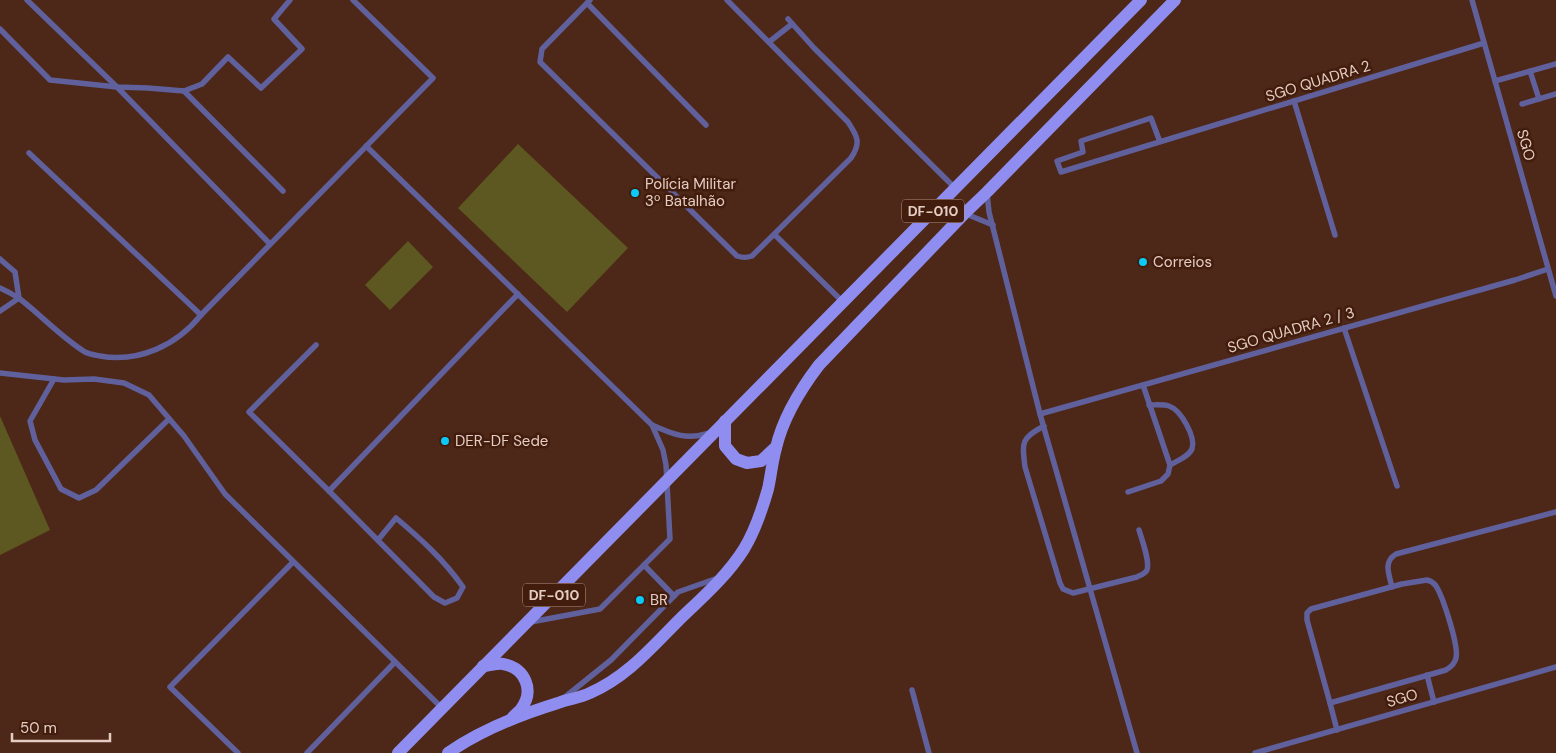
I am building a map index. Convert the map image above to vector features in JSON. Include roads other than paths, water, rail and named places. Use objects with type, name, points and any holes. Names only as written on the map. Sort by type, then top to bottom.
[{"type":"main road","name":"DF-010","points":[[398,753],[1141,0]]},
{"type":"main road","name":"DF-010","points":[[448,753],[465,740],[509,720],[587,695],[607,686],[628,670],[724,576],[744,549],[755,527],[768,489],[776,447],[790,409],[804,385],[819,365],[964,214],[1175,0]]},
{"type":"main road","points":[[721,426],[725,446],[736,459],[747,463],[761,461],[776,447]]},
{"type":"main road","points":[[483,666],[502,664],[520,671],[526,681],[528,695],[521,709],[509,720]]},
{"type":"lane","points":[[27,0],[117,87],[270,244]]},
{"type":"lane","points":[[0,29],[50,80],[184,91],[202,84],[228,57],[261,88],[302,49],[274,19],[290,0]]},
{"type":"lane","points":[[0,288],[19,298],[41,318],[87,353],[110,358],[145,355],[176,340],[193,325],[432,78],[353,0]]},
{"type":"lane","points":[[706,125],[589,2],[542,49],[540,62],[737,256],[742,258],[752,256],[851,158],[856,150],[858,141],[848,122],[728,0]]},
{"type":"lane","name":"SGO","points":[[1472,0],[1556,296]]},
{"type":"lane","points":[[769,42],[790,22],[956,188]]},
{"type":"lane","name":"SGO QUADRA 2","points":[[1160,142],[1151,118],[1081,141],[1084,152],[1057,161],[1061,172],[1160,142],[1484,43]]},
{"type":"lane","points":[[1495,81],[1556,64]]},
{"type":"lane","points":[[1530,71],[1539,99]]},
{"type":"lane","points":[[184,91],[283,192]]},
{"type":"lane","points":[[1522,104],[1556,94]]},
{"type":"lane","points":[[1294,101],[1335,235]]},
{"type":"lane","points":[[366,146],[652,426],[663,450],[666,465],[670,539],[600,609],[526,623]]},
{"type":"lane","points":[[30,153],[201,315]]},
{"type":"lane","points":[[987,192],[989,212],[1040,414],[1137,753]]},
{"type":"lane","points":[[964,214],[993,226]]},
{"type":"lane","points":[[775,234],[843,302]]},
{"type":"lane","points":[[0,259],[15,272],[19,298]]},
{"type":"lane","name":"SGO QUADRA 2 / 3","points":[[1040,414],[1515,280],[1548,268]]},
{"type":"lane","points":[[329,491],[518,294]]},
{"type":"lane","points":[[0,310],[19,298]]},
{"type":"lane","points":[[1344,328],[1397,486]]},
{"type":"lane","points":[[316,345],[249,412],[434,597],[445,602],[457,598],[463,586],[455,575],[425,542],[396,518],[378,540]]},
{"type":"lane","points":[[0,373],[64,380],[94,379],[124,383],[149,395],[184,436],[225,494],[442,708]]},
{"type":"lane","points":[[54,379],[30,421],[35,440],[61,489],[79,498],[96,490],[169,419]]},
{"type":"lane","points":[[1128,492],[1161,481],[1168,474],[1170,465],[1143,385]]},
{"type":"lane","points":[[1149,404],[1171,406],[1182,416],[1192,437],[1192,448],[1188,455],[1170,465]]},
{"type":"lane","points":[[652,426],[672,434],[696,437],[721,426]]},
{"type":"lane","points":[[1044,426],[1029,433],[1024,441],[1023,451],[1025,467],[1063,588],[1073,593],[1144,574],[1148,563],[1139,530]]},
{"type":"lane","points":[[1392,587],[1387,566],[1391,558],[1396,554],[1556,512]]},
{"type":"lane","points":[[238,753],[170,687],[293,562]]},
{"type":"lane","points":[[644,565],[674,596]]},
{"type":"lane","points":[[558,703],[611,660],[678,592],[724,576]]},
{"type":"lane","points":[[1330,703],[1427,676],[1452,666],[1456,660],[1456,643],[1439,593],[1431,581],[1427,580],[1392,587],[1311,610],[1307,613],[1307,620],[1336,730]]},
{"type":"lane","points":[[307,753],[395,662]]},
{"type":"lane","name":"SGO","points":[[1256,753],[1556,667]]},
{"type":"lane","points":[[1427,676],[1434,702]]},
{"type":"lane","points":[[912,690],[929,753]]},
{"type":"place","name":"Polícia Militar 3º Batalhão","points":[[635,193]]},
{"type":"place","name":"Correios","points":[[1143,262]]},
{"type":"place","name":"DER-DF Sede","points":[[445,441]]},
{"type":"place","name":"BR","points":[[640,600]]}]
